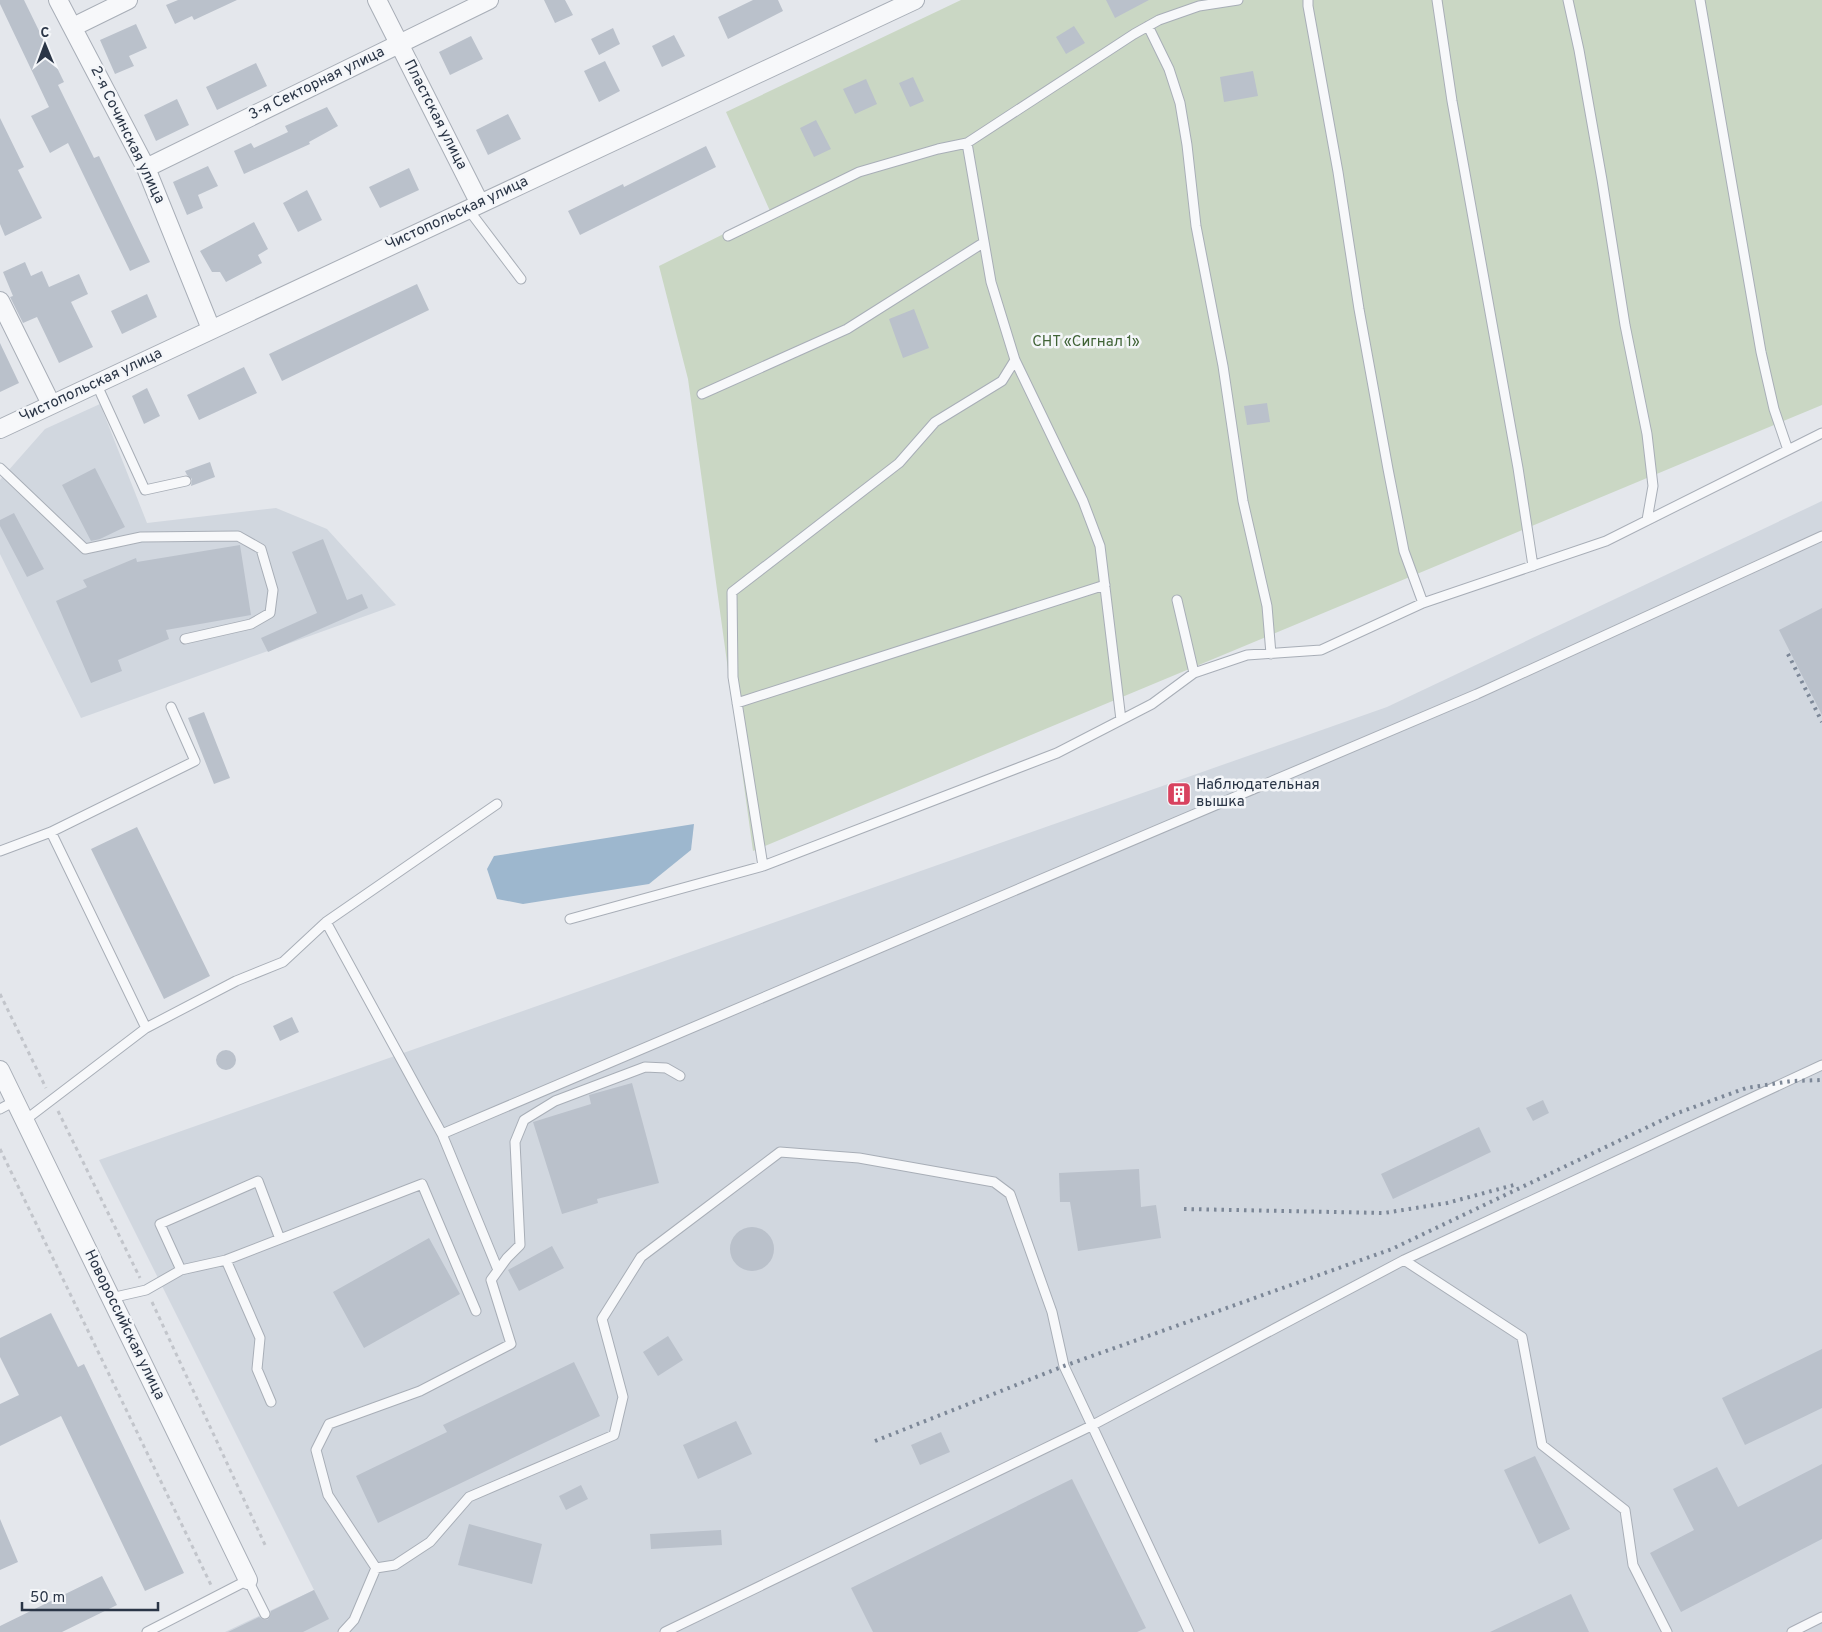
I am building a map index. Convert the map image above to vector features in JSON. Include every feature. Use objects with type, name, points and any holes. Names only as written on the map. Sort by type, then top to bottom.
[{"type":"street","name":"2-я Сочинская улица","points":[[58,0],[146,168],[211,329]]},
{"type":"street","points":[[73,27],[128,0]]},
{"type":"street","name":"Пластская улица","points":[[377,0],[474,206]]},
{"type":"street","name":"3-я Секторная улица","points":[[146,168],[489,0]]},
{"type":"street","name":"Чистопольская улица","points":[[0,429],[913,0]]},
{"type":"street","points":[[0,301],[51,404]]},
{"type":"street","name":"Новороссийская улица","points":[[0,1070],[7,1105],[24,1120],[248,1580]]},
{"type":"lane","points":[[728,236],[859,172],[938,149],[966,144],[1159,20],[1199,6],[1238,0]]},
{"type":"lane","points":[[1308,0],[1338,172],[1358,309],[1388,469],[1404,551],[1424,603]]},
{"type":"lane","points":[[1437,0],[1452,101],[1518,468],[1532,566]]},
{"type":"lane","points":[[1568,0],[1579,50],[1602,180],[1624,325],[1646,434],[1653,486],[1647,520]]},
{"type":"lane","points":[[1700,0],[1761,352],[1774,409],[1788,450]]},
{"type":"lane","points":[[1148,26],[1169,69],[1180,103],[1187,145],[1196,226],[1223,366],[1243,501],[1266,606],[1271,654]]},
{"type":"lane","points":[[966,144],[991,282],[1015,360],[1091,519],[1100,546],[1121,720]]},
{"type":"lane","points":[[474,206],[521,279]]},
{"type":"lane","points":[[702,394],[847,329],[983,243]]},
{"type":"lane","points":[[763,866],[733,677],[732,592],[899,463],[935,422],[1002,381],[1015,360]]},
{"type":"lane","points":[[96,383],[145,490],[186,481]]},
{"type":"lane","points":[[570,919],[763,866],[1057,753],[1152,704],[1194,673],[1247,655],[1321,650],[1424,603],[1606,541],[1822,433]]},
{"type":"lane","points":[[0,468],[86,549],[141,537],[238,536],[261,549],[273,590],[270,613],[252,624],[185,639]]},
{"type":"lane","points":[[442,1134],[1477,694],[1822,536]]},
{"type":"lane","points":[[737,703],[1105,585]]},
{"type":"lane","points":[[1177,600],[1194,673]]},
{"type":"lane","points":[[0,851],[51,832],[195,761],[172,708]]},
{"type":"lane","points":[[24,1120],[146,1028],[236,981],[283,962],[326,922],[497,804]]},
{"type":"lane","points":[[51,832],[146,1028]]},
{"type":"lane","points":[[326,922],[442,1134],[498,1270]]},
{"type":"lane","points":[[666,1632],[1091,1426],[1404,1260],[1792,1081],[1822,1065]]},
{"type":"lane","points":[[376,1568],[328,1494],[316,1450],[329,1424],[420,1391],[511,1344],[491,1280],[520,1244],[515,1142],[524,1120],[555,1101],[645,1067],[666,1068],[680,1076]]},
{"type":"lane","points":[[376,1568],[395,1565],[430,1542],[469,1497],[614,1435],[623,1397],[602,1319],[640,1257],[780,1152],[859,1158],[994,1182],[1010,1194],[1052,1312],[1064,1366],[1189,1632]]},
{"type":"lane","points":[[181,1270],[160,1224],[258,1181],[280,1239]]},
{"type":"lane","points":[[111,1298],[146,1290],[181,1270],[226,1260],[422,1184],[476,1311]]},
{"type":"lane","points":[[226,1260],[260,1338],[257,1369],[271,1402]]},
{"type":"lane","points":[[1404,1260],[1522,1337],[1542,1445],[1625,1510],[1633,1565],[1667,1632]]},
{"type":"lane","points":[[343,1632],[354,1620],[376,1568]]},
{"type":"lane","points":[[146,1632],[248,1580],[266,1614]]},
{"type":"lane","points":[[1792,1632],[1822,1617]]},
{"type":"path","points":[[0,994],[146,1290],[266,1547]]},
{"type":"path","points":[[0,1150],[216,1596]]},
{"type":"shaded area","points":[[100,404],[147,523],[276,508],[327,529],[396,605],[81,718],[0,554],[0,480],[45,429]]},
{"type":"shaded area","points":[[1822,501],[1822,1632],[225,1632],[314,1590],[99,1160],[1387,707]]},
{"type":"green space","name":"СНТ «Сигнал 1»","points":[[961,0],[1822,0],[1822,405],[753,851],[688,379],[659,266],[770,211],[726,112]]},
{"type":"water","points":[[694,824],[691,850],[649,884],[523,904],[497,899],[487,869],[494,856]]},
{"type":"building","points":[[0,0],[24,0],[64,82],[58,85],[94,158],[99,156],[150,262],[130,271],[68,143],[50,153],[31,116],[49,107],[0,4]]},
{"type":"building","points":[[178,0],[237,0],[194,20],[192,16],[175,24],[166,5]]},
{"type":"building","points":[[544,0],[565,0],[573,15],[555,23]]},
{"type":"building","points":[[753,0],[778,0],[783,11],[728,39],[718,17]]},
{"type":"building","points":[[1106,0],[1149,0],[1115,18]]},
{"type":"building","points":[[136,24],[147,48],[129,56],[134,66],[115,74],[100,40]]},
{"type":"building","points":[[1074,26],[1085,43],[1066,54],[1056,37]]},
{"type":"building","points":[[613,28],[620,44],[599,55],[591,39]]},
{"type":"building","points":[[674,35],[685,56],[662,67],[652,46]]},
{"type":"building","points":[[471,36],[483,59],[450,75],[439,52]]},
{"type":"building","points":[[605,61],[620,91],[599,102],[584,71]]},
{"type":"building","points":[[256,63],[267,86],[217,110],[206,87]]},
{"type":"building","points":[[1253,71],[1258,96],[1224,102],[1220,77]]},
{"type":"building","points":[[913,77],[924,101],[910,107],[899,83]]},
{"type":"building","points":[[866,79],[877,104],[855,114],[843,89]]},
{"type":"building","points":[[177,99],[189,125],[156,141],[144,115]]},
{"type":"building","points":[[327,107],[338,126],[309,142],[310,144],[244,174],[234,151],[251,143],[254,148],[288,132],[285,126]]},
{"type":"building","points":[[508,114],[521,139],[488,155],[476,130]]},
{"type":"building","points":[[0,118],[24,167],[18,170],[42,218],[5,236],[0,224]]},
{"type":"building","points":[[816,120],[831,149],[814,157],[800,128]]},
{"type":"building","points":[[706,146],[716,167],[580,235],[568,211],[623,184],[624,187]]},
{"type":"building","points":[[208,166],[218,186],[198,195],[203,208],[187,215],[173,182]]},
{"type":"building","points":[[409,168],[419,190],[380,208],[369,187]]},
{"type":"building","points":[[307,190],[322,220],[298,232],[283,203]]},
{"type":"building","points":[[254,222],[268,249],[258,255],[262,263],[226,282],[220,272],[212,272],[200,251]]},
{"type":"building","points":[[25,262],[31,276],[42,271],[49,287],[79,274],[88,294],[71,302],[93,347],[59,363],[37,317],[23,323],[10,297],[13,296],[3,272]]},
{"type":"building","points":[[417,284],[429,310],[282,381],[269,354]]},
{"type":"building","points":[[147,294],[157,317],[122,334],[111,311]]},
{"type":"building","points":[[914,309],[929,348],[903,358],[889,319]]},
{"type":"building","points":[[0,343],[19,383],[0,392]]},
{"type":"building","points":[[244,367],[257,393],[199,420],[187,395]]},
{"type":"building","points":[[147,388],[160,416],[144,424],[132,396]]},
{"type":"building","points":[[1267,403],[1270,422],[1247,425],[1244,406]]},
{"type":"building","points":[[210,462],[215,477],[191,486],[192,479],[185,471]]},
{"type":"building","points":[[95,468],[125,527],[100,539],[91,541],[62,485]]},
{"type":"building","points":[[14,513],[44,569],[27,577],[0,526],[0,520]]},
{"type":"building","points":[[323,539],[347,600],[362,594],[368,608],[268,652],[261,638],[317,613],[292,552]]},
{"type":"building","points":[[240,545],[251,615],[166,630],[169,639],[118,660],[122,671],[91,683],[56,601],[87,587],[83,580],[136,558],[137,562]]},
{"type":"building","points":[[1822,608],[1822,715],[1779,630]]},
{"type":"building","points":[[204,712],[230,778],[214,784],[188,718]]},
{"type":"building","points":[[137,827],[210,976],[164,999],[91,849]]},
{"type":"building","points":[[292,1017],[299,1032],[280,1041],[273,1026]]},
{"type":"building","points":[[222,1050],[230,1050],[236,1056],[236,1064],[230,1070],[222,1070],[216,1064],[216,1056]]},
{"type":"building","points":[[632,1083],[659,1183],[597,1199],[598,1203],[562,1214],[533,1122],[591,1104],[589,1095]]},
{"type":"building","points":[[1543,1100],[1549,1113],[1533,1121],[1526,1108]]},
{"type":"building","points":[[1479,1127],[1491,1152],[1393,1199],[1381,1174]]},
{"type":"building","points":[[1139,1169],[1141,1207],[1156,1205],[1161,1238],[1078,1251],[1070,1202],[1060,1202],[1059,1173]]},
{"type":"building","points":[[748,1227],[756,1227],[768,1233],[774,1249],[768,1265],[756,1271],[748,1271],[736,1265],[730,1253],[730,1245],[736,1233]]},
{"type":"building","points":[[429,1238],[460,1294],[364,1348],[333,1292]]},
{"type":"building","points":[[552,1246],[564,1268],[519,1291],[508,1270]]},
{"type":"building","points":[[51,1313],[78,1367],[84,1364],[184,1573],[145,1591],[61,1416],[0,1446],[0,1404],[19,1395],[0,1357],[0,1338]]},
{"type":"building","points":[[668,1336],[683,1360],[658,1376],[643,1352]]},
{"type":"building","points":[[1822,1349],[1822,1408],[1745,1445],[1722,1398]]},
{"type":"building","points":[[574,1362],[600,1416],[378,1523],[356,1476],[447,1432],[443,1425]]},
{"type":"building","points":[[736,1421],[752,1454],[698,1479],[683,1445]]},
{"type":"building","points":[[941,1432],[950,1452],[920,1465],[911,1445]]},
{"type":"building","points":[[1535,1456],[1570,1529],[1539,1544],[1504,1470]]},
{"type":"building","points":[[1822,1464],[1822,1539],[1681,1612],[1650,1553],[1694,1530],[1673,1489],[1717,1467],[1738,1507]]},
{"type":"building","points":[[1072,1479],[1146,1628],[1137,1632],[873,1632],[851,1588]]},
{"type":"building","points":[[581,1485],[588,1499],[566,1510],[559,1496]]},
{"type":"building","points":[[0,1519],[18,1562],[0,1570]]},
{"type":"building","points":[[469,1524],[542,1544],[532,1584],[458,1565]]},
{"type":"building","points":[[721,1530],[722,1545],[651,1549],[650,1534]]},
{"type":"building","points":[[102,1576],[117,1605],[62,1632],[0,1632],[0,1626]]},
{"type":"building","points":[[314,1590],[329,1619],[303,1632],[228,1632],[259,1617],[267,1620],[270,1617],[271,1611]]},
{"type":"building","points":[[1571,1594],[1589,1632],[1490,1632]]},
{"type":"railway","points":[[1788,654],[1822,722]]},
{"type":"railway","points":[[875,1441],[1064,1366],[1392,1249],[1675,1114],[1746,1088],[1792,1081],[1822,1080]]},
{"type":"railway","points":[[1184,1209],[1384,1213],[1447,1203],[1514,1185]]},
{"type":"place","name":"Наблюдательная вышка","points":[[1179,794]]}]
